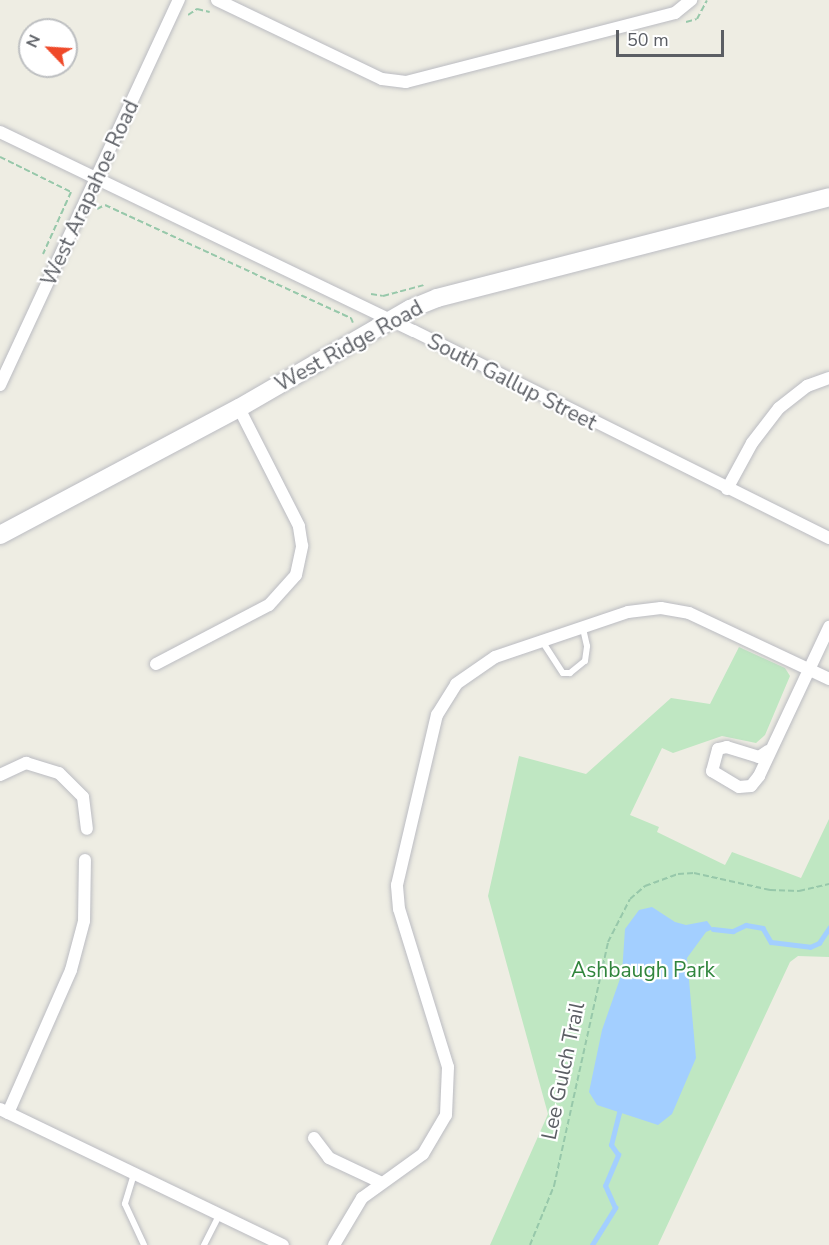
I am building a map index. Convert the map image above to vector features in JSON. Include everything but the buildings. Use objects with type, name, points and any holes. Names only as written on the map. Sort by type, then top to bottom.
[{"type":"street","name":"West Arapahoe Road","points":[[1,381],[179,0]]},
{"type":"street","points":[[217,0],[382,80],[406,82],[675,13],[691,0]]},
{"type":"street","name":"South Gallup Street","points":[[0,132],[389,319],[829,538]]},
{"type":"street","name":"West Ridge Road","points":[[0,535],[239,408],[389,319],[437,298],[829,197]]},
{"type":"street","points":[[727,489],[752,443],[778,408],[807,386],[829,378]]},
{"type":"street","points":[[156,664],[269,605],[296,575],[302,546],[299,526],[239,408]]},
{"type":"street","points":[[334,1245],[362,1198],[380,1182],[410,1165],[430,1146],[440,1131],[449,1098],[448,1067],[399,909],[397,885],[437,715],[456,684],[469,672],[495,657],[639,610],[676,610],[829,679]]},
{"type":"street","points":[[768,751],[759,757],[728,747],[718,749],[712,771],[739,787],[751,786],[829,627]]},
{"type":"street","points":[[0,775],[26,764],[59,773],[83,797],[87,829]]},
{"type":"street","points":[[85,860],[84,921],[71,970],[4,1111],[283,1245]]},
{"type":"street","points":[[314,1138],[330,1158],[380,1182]]},
{"type":"lane","points":[[542,641],[563,673],[570,674],[585,661],[587,646],[583,628]]},
{"type":"lane","points":[[134,1173],[125,1204],[127,1214],[144,1245]]},
{"type":"lane","points":[[204,1245],[219,1215]]},
{"type":"path","points":[[680,24],[697,19],[707,0]]},
{"type":"path","points":[[183,25],[192,11],[203,8],[213,13]]},
{"type":"path","points":[[0,157],[71,192],[44,255]]},
{"type":"path","points":[[93,213],[105,205],[351,318],[353,326]]},
{"type":"path","points":[[369,294],[388,294]]},
{"type":"path","name":"Lee Gulch Trail","points":[[530,1245],[554,1186],[608,942],[630,899],[645,886],[678,874],[694,873],[770,890],[799,891],[829,884]]},
{"type":"green space","name":"Ashbaugh Park","points":[[739,647],[785,668],[790,676],[765,735],[756,743],[722,736],[673,753],[662,748],[630,815],[659,827],[657,832],[725,865],[732,852],[801,878],[829,819],[829,957],[798,956],[790,962],[658,1245],[490,1245],[548,1114],[488,896],[519,756],[586,774],[671,698],[710,704]]},
{"type":"water","points":[[652,907],[675,922],[686,925],[707,921],[713,929],[706,932],[687,958],[696,1058],[672,1114],[658,1125],[597,1105],[589,1092],[602,1030],[622,973],[625,929],[639,910]]},
{"type":"waterway","points":[[713,929],[733,931],[746,925],[763,928],[771,942],[810,947],[819,943],[829,928]]},
{"type":"waterway","points":[[592,1245],[615,1208],[605,1186],[618,1155],[611,1145],[619,1112]]}]
